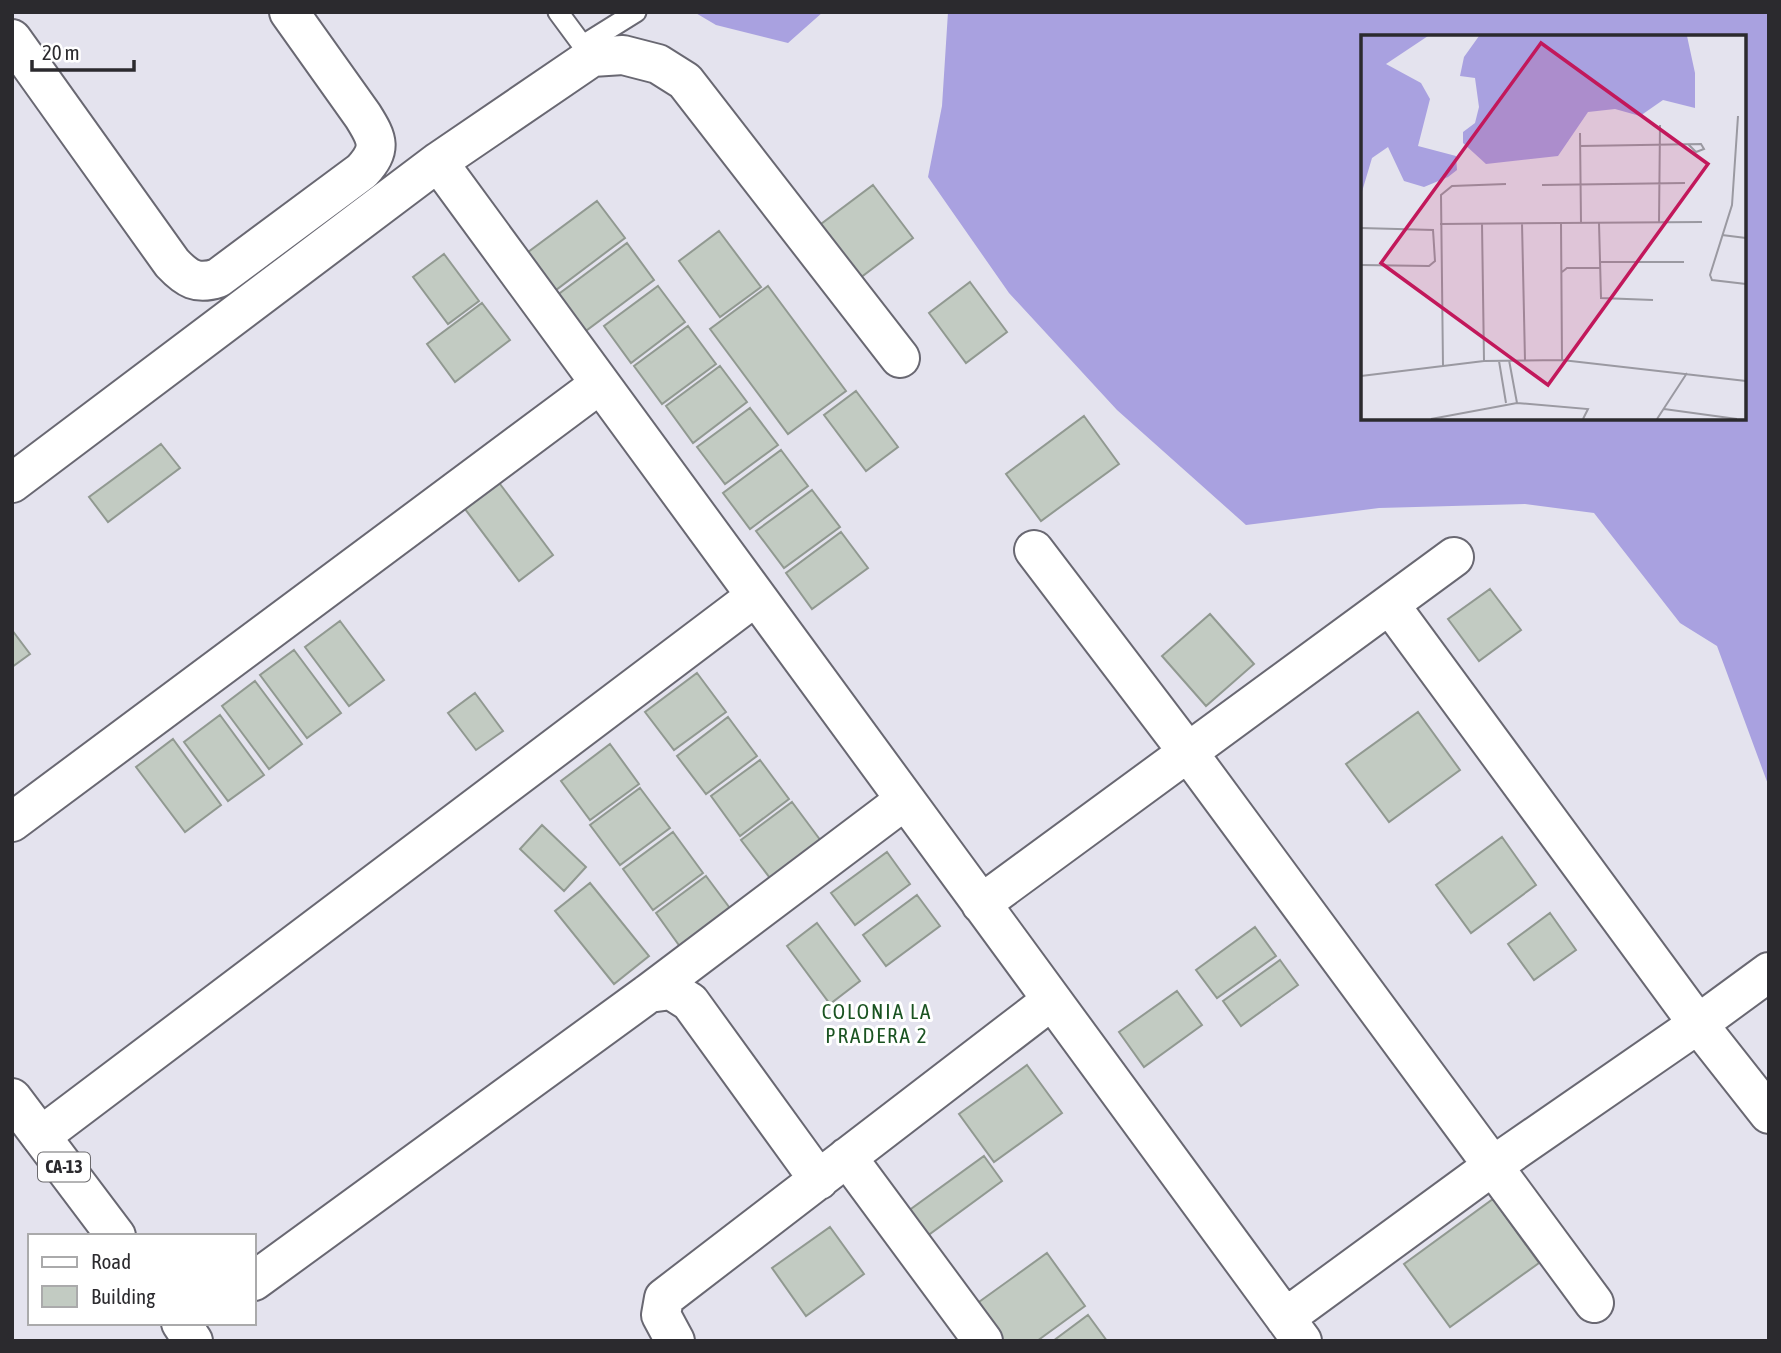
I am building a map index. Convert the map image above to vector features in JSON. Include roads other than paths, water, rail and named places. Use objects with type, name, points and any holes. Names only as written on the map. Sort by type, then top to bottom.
[{"type":"street","points":[[12,39],[172,263],[192,281],[205,282],[218,278],[362,172],[372,160],[377,146],[372,130],[363,116],[289,12]]},
{"type":"street","points":[[12,483],[587,51],[622,55],[658,64],[684,81],[900,358]]},
{"type":"street","points":[[438,162],[1293,1329],[1494,1165],[1769,972]]},
{"type":"street","points":[[12,822],[600,384]]},
{"type":"street","points":[[1034,550],[1187,751],[1594,1303]]},
{"type":"street","points":[[981,904],[1454,556]]},
{"type":"street","points":[[41,1136],[756,596]]},
{"type":"street","points":[[1390,604],[1698,1024],[1769,1114]]},
{"type":"street","points":[[256,1279],[649,993],[905,800]]},
{"type":"street","points":[[649,993],[671,990],[690,1002],[983,1341]]},
{"type":"street","points":[[675,1341],[661,1315],[664,1298],[1052,1000]]},
{"type":"street","name":"CA-13","points":[[12,1098],[114,1234]]},
{"type":"lane","points":[[558,12],[587,51],[636,12]]},
{"type":"district","name":"COLONIA LA PRADERA 2","points":[[877,1024]]}]
